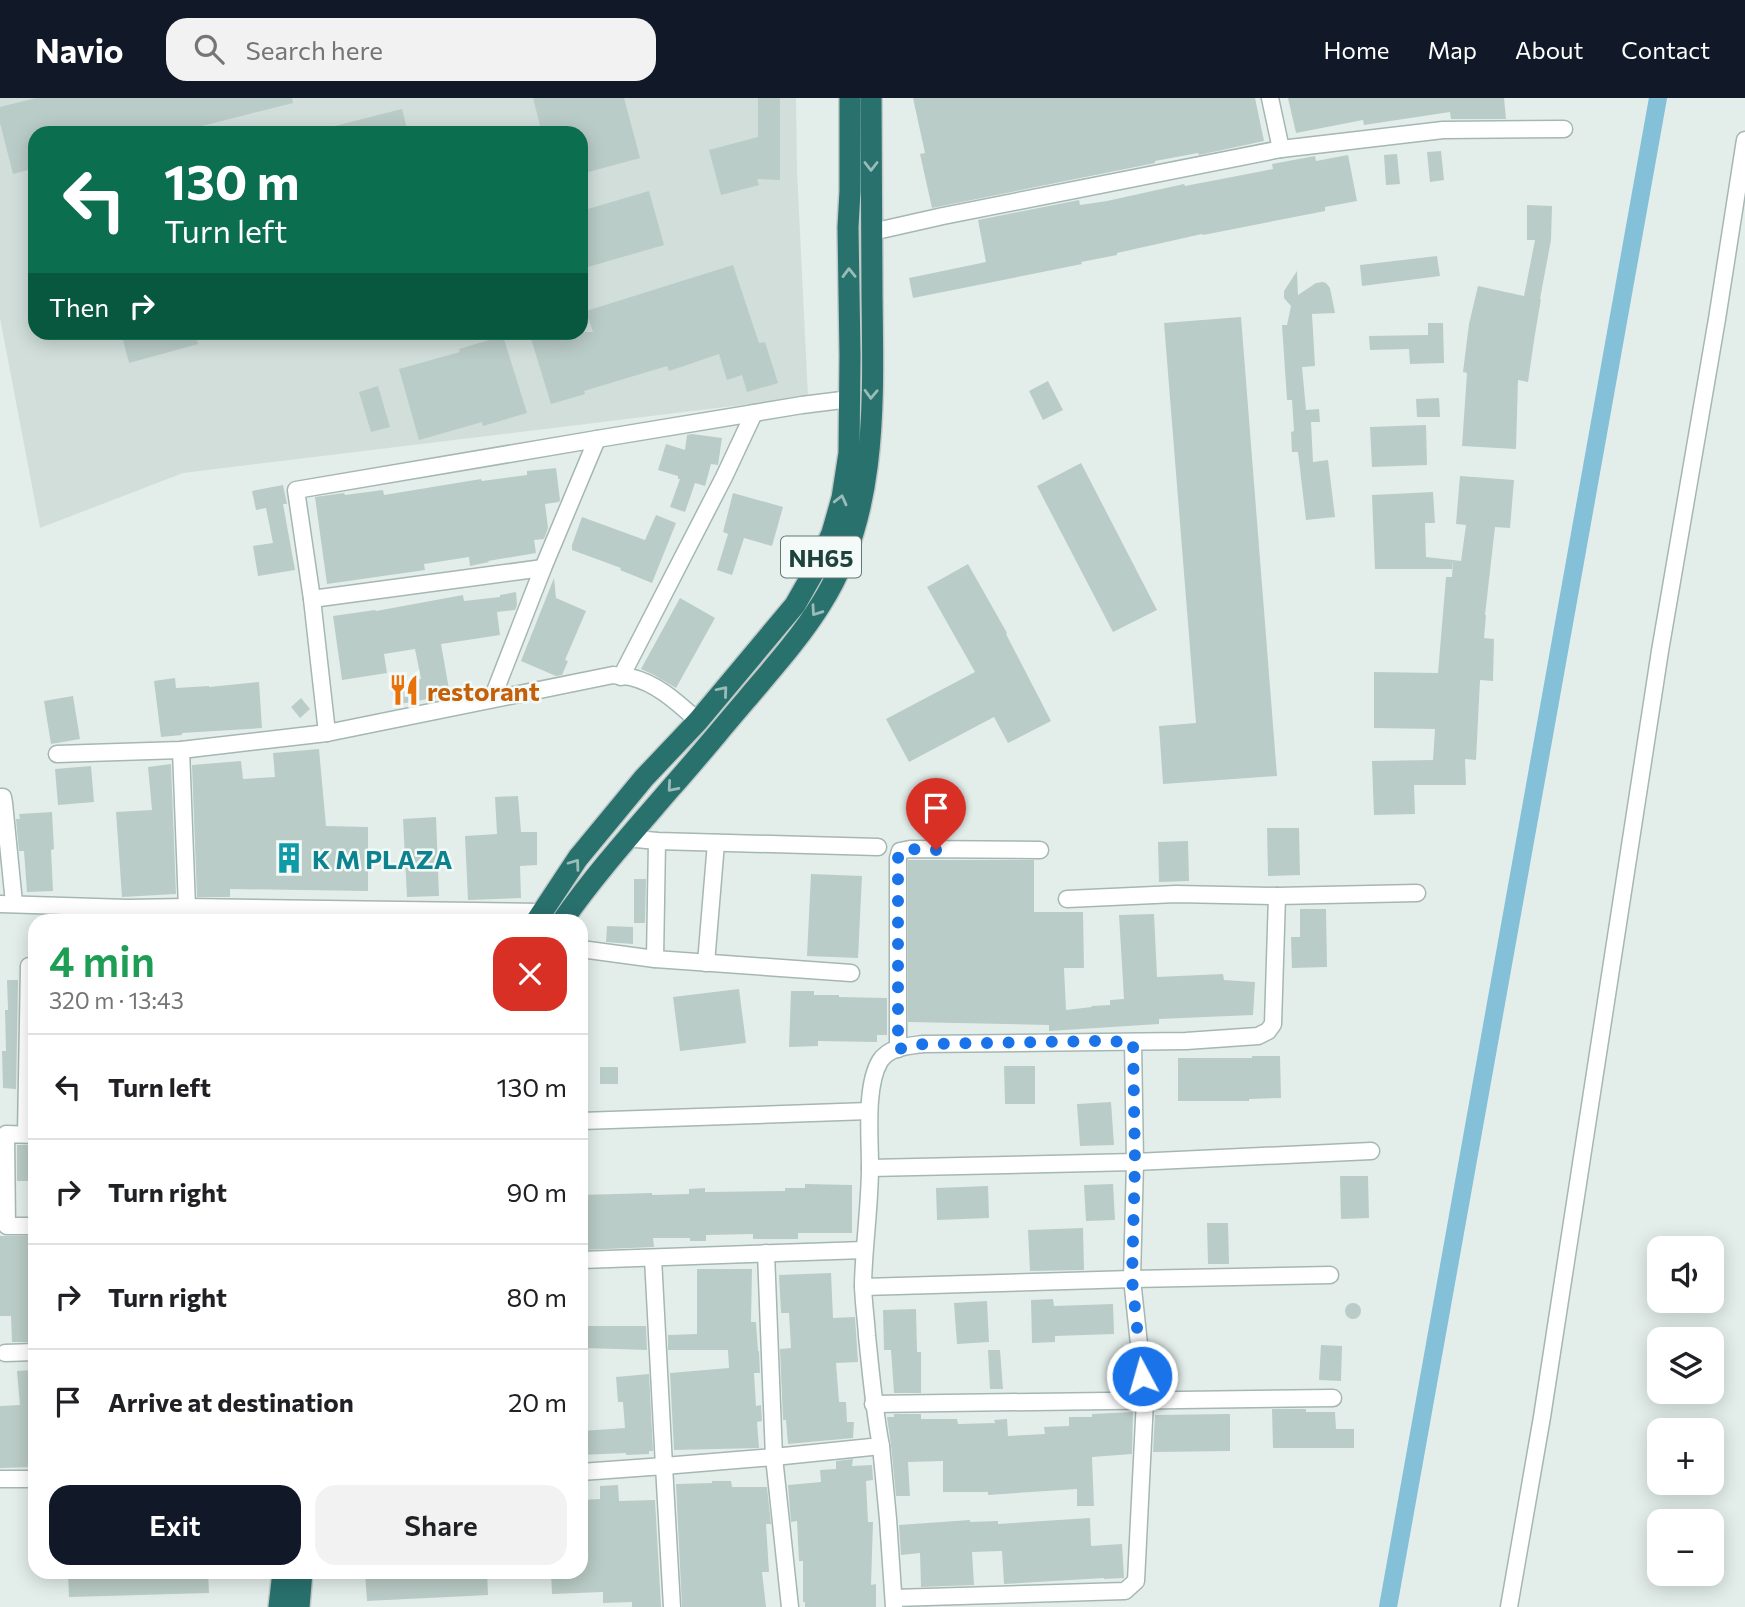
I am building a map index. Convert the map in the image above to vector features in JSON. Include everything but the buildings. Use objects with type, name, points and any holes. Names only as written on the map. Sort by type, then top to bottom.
[{"type":"highway","name":"NH65","points":[[540,914],[578,858],[795,605],[817,568],[832,533],[842,498],[849,453],[850,98]]},
{"type":"highway","name":"NH65","points":[[568,914],[626,838],[785,653],[821,604],[838,573],[851,540],[862,502],[868,457],[872,362],[871,98]]},
{"type":"highway","points":[[279,1607],[282,1579]]},
{"type":"highway","points":[[299,1607],[301,1579]]},
{"type":"street","points":[[1270,98],[1281,149]]},
{"type":"street","points":[[872,232],[1281,149],[1443,130],[1564,129]]},
{"type":"street","points":[[1509,1607],[1542,1417],[1663,637],[1745,140]]},
{"type":"street","points":[[327,733],[296,489],[850,399]]},
{"type":"street","points":[[621,677],[754,413]]},
{"type":"street","points":[[492,699],[597,439]]},
{"type":"street","points":[[312,599],[543,568]]},
{"type":"street","points":[[57,754],[181,751],[327,733],[613,675],[640,681],[671,697],[698,721]]},
{"type":"street","points":[[181,751],[187,907]]},
{"type":"street","points":[[0,797],[3,797],[4,803],[7,903],[127,914],[187,907],[461,914]]},
{"type":"street","points":[[626,838],[878,847]]},
{"type":"street","points":[[655,959],[657,841]]},
{"type":"street","points":[[706,964],[716,843]]},
{"type":"street","points":[[898,1049],[900,851],[1040,850]]},
{"type":"street","points":[[1067,900],[1176,894],[1277,896],[1417,893]]},
{"type":"street","points":[[1133,1042],[1135,1162],[1132,1279],[1145,1400],[1136,1581],[1125,1591],[894,1602],[881,1447],[873,1404],[863,1287],[870,1168],[869,1111],[874,1077],[880,1062],[888,1052],[923,1044],[1133,1042],[1258,1036],[1268,1031],[1273,1024],[1275,1012],[1277,896]]},
{"type":"street","points":[[588,950],[706,964],[851,972]]},
{"type":"street","points":[[588,1121],[869,1111]]},
{"type":"street","points":[[28,1135],[6,1134],[7,1226],[28,1226]]},
{"type":"street","points":[[870,1168],[1135,1162],[1371,1151]]},
{"type":"street","points":[[588,1260],[864,1250]]},
{"type":"street","points":[[766,1252],[774,1457],[790,1607]]},
{"type":"street","points":[[653,1258],[672,1607]]},
{"type":"street","points":[[863,1287],[1330,1275]]},
{"type":"street","points":[[5,1353],[28,1352]]},
{"type":"street","points":[[873,1404],[1333,1398]]},
{"type":"street","points":[[588,1471],[881,1447]]},
{"type":"street","points":[[0,1479],[28,1479]]},
{"type":"shaded area","points":[[0,98],[796,98],[808,397],[183,473],[40,528],[0,318]]},
{"type":"waterway","points":[[1388,1607],[1658,98]]},
{"type":"place","name":"restorant","points":[[404,690]]},
{"type":"place","name":"K M PLAZA","points":[[289,858]]},
{"type":"route","points":[[936,850],[900,851],[898,858],[898,1049],[923,1044],[1133,1042],[1135,1162],[1132,1279],[1142,1376]]}]
